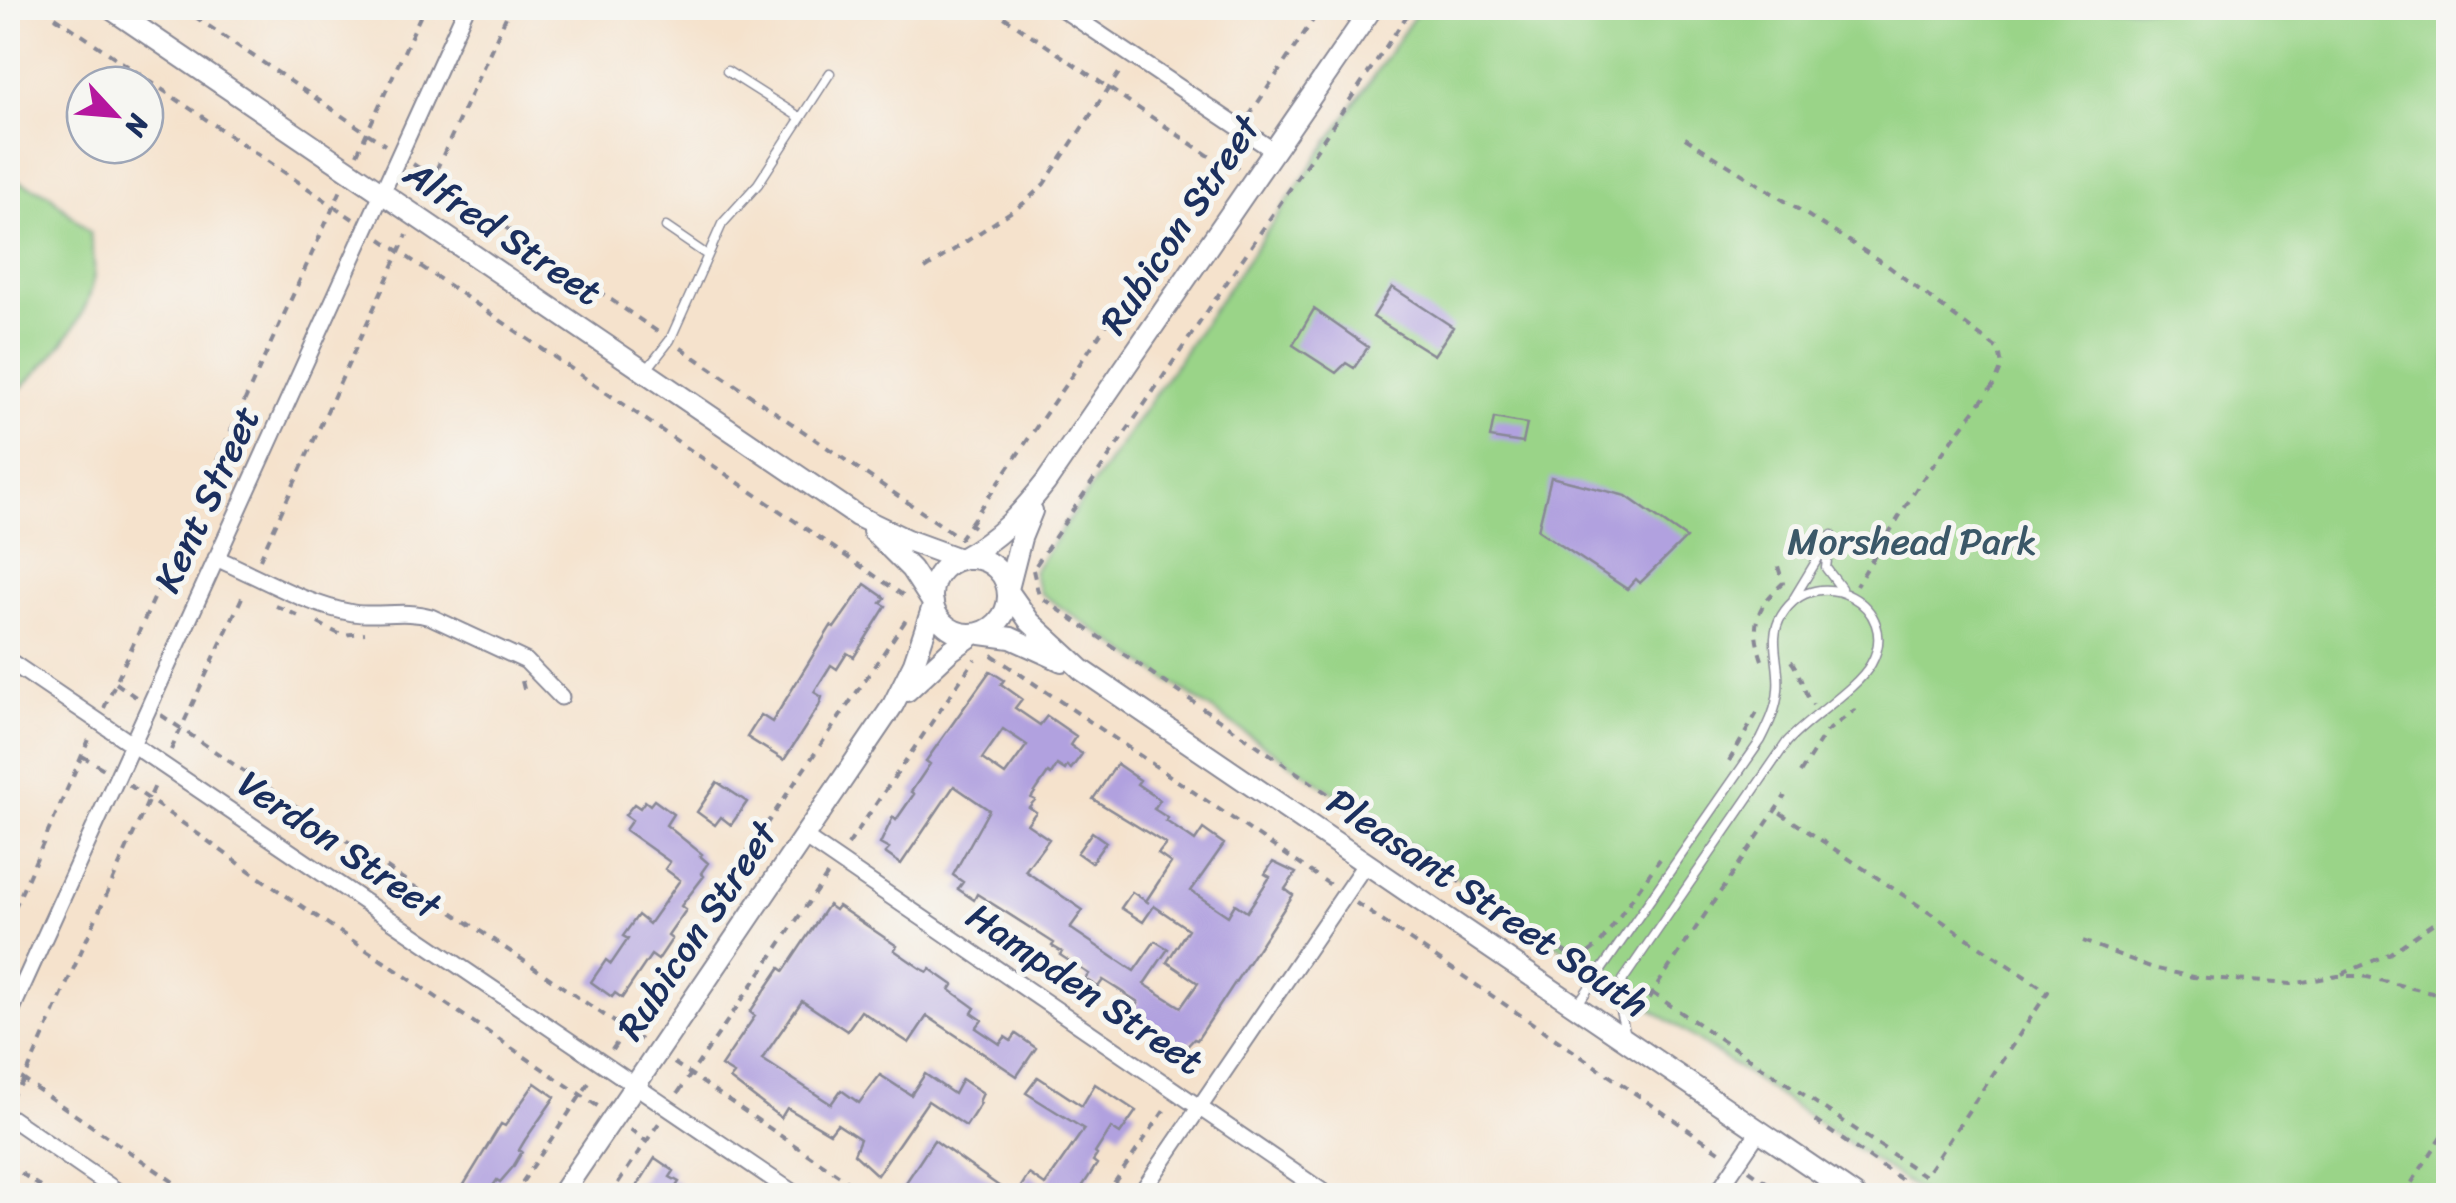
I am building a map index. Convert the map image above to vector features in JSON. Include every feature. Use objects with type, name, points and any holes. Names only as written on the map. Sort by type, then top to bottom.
[{"type":"street","name":"Alfred Street","points":[[110,8],[857,516],[907,540],[961,559]]},
{"type":"street","name":"Kent Street","points":[[8,1018],[466,8]]},
{"type":"street","points":[[1061,8],[1274,150]]},
{"type":"street","name":"Rubicon Street","points":[[961,559],[1010,526],[1046,482],[1372,8]]},
{"type":"street","name":"Rubicon Street","points":[[1008,590],[1021,538],[1046,482]]},
{"type":"street","name":"Alfred Street","points":[[857,516],[911,569],[928,604]]},
{"type":"street","points":[[216,558],[336,609],[431,617],[526,661],[561,698]]},
{"type":"street","points":[[961,559],[980,559],[995,566],[1008,590],[1001,618],[978,639],[951,630],[928,604],[936,578],[944,568],[961,559]]},
{"type":"street","name":"Pleasant Street South","points":[[1008,590],[1030,622],[1082,670],[1854,1196]]},
{"type":"street","name":"Rubicon Street","points":[[560,1196],[894,705],[914,664],[928,604]]},
{"type":"street","name":"Pleasant Street South","points":[[978,639],[1011,638],[1082,670]]},
{"type":"street","name":"Rubicon Street","points":[[894,705],[938,661],[978,639]]},
{"type":"street","name":"Verdon Street","points":[[8,660],[798,1196]]},
{"type":"street","name":"Hampden Street","points":[[804,837],[1329,1196]]},
{"type":"street","points":[[1139,1196],[1366,863]]},
{"type":"street","points":[[8,1116],[124,1196]]},
{"type":"street","points":[[1716,1196],[1759,1131]]},
{"type":"lane","points":[[727,71],[800,118]]},
{"type":"lane","points":[[645,372],[670,340],[722,224],[758,184],[830,73]]},
{"type":"lane","points":[[666,226],[707,255]]},
{"type":"lane","points":[[1577,1006],[1768,726],[1778,689],[1776,628],[1832,535],[1826,568],[1833,582],[1874,618],[1877,648],[1862,676],[1787,742],[1623,980],[1619,1007],[1626,1038]]},
{"type":"lane","points":[[1788,606],[1814,590],[1848,592]]},
{"type":"lane","points":[[1749,758],[1767,770]]},
{"type":"path","points":[[42,8],[399,252],[928,604]]},
{"type":"path","points":[[182,8],[367,133]]},
{"type":"path","points":[[8,922],[424,8]]},
{"type":"path","points":[[259,560],[510,8]]},
{"type":"path","points":[[991,8],[1218,162]]},
{"type":"path","points":[[970,524],[1321,8]]},
{"type":"path","points":[[1412,8],[1033,569],[1039,596],[1580,962]]},
{"type":"path","points":[[925,269],[1024,203],[1044,184],[1131,55]]},
{"type":"path","points":[[1685,138],[1888,266],[1998,350],[2002,366],[1995,383],[1920,483],[1848,592]]},
{"type":"path","points":[[1764,666],[1755,637],[1756,621],[1765,600],[1783,582],[1777,563]]},
{"type":"path","points":[[8,1102],[24,1080],[246,589],[259,597]]},
{"type":"path","points":[[272,603],[341,634],[377,632]]},
{"type":"path","points":[[610,1053],[906,620],[918,630]]},
{"type":"path","points":[[978,639],[1344,895],[1786,1196]]},
{"type":"path","points":[[1790,658],[1800,672],[1802,689],[1818,711]]},
{"type":"path","points":[[845,850],[970,665]]},
{"type":"path","points":[[519,678],[525,694]]},
{"type":"path","points":[[116,683],[643,1042]]},
{"type":"path","points":[[1726,765],[1762,702]]},
{"type":"path","points":[[1800,774],[1826,732],[1856,709]]},
{"type":"path","points":[[81,755],[600,1107]]},
{"type":"path","points":[[1638,1002],[1644,1006],[1785,796]]},
{"type":"path","points":[[1652,994],[1925,1176],[2048,992],[1776,810]]},
{"type":"path","points":[[1573,957],[1587,954],[1600,944],[1663,855]]},
{"type":"path","points":[[677,1096],[831,870]]},
{"type":"path","points":[[2338,976],[2389,954],[2448,913]]},
{"type":"path","points":[[2083,940],[2153,968],[2193,977],[2291,984],[2363,976],[2448,997]]},
{"type":"path","points":[[674,1062],[869,1196]]},
{"type":"path","points":[[8,1069],[194,1196]]},
{"type":"path","points":[[513,1196],[596,1074]]},
{"type":"path","points":[[1105,1196],[1177,1092]]},
{"type":"path","points":[[609,1196],[661,1120]]},
{"type":"path","points":[[1815,1122],[1920,1193],[1919,1196]]},
{"type":"path","points":[[2403,1196],[2448,1127]]},
{"type":"path","points":[[628,1128],[646,1141]]},
{"type":"path","points":[[8,1164],[54,1196]]},
{"type":"path","points":[[1763,1196],[1770,1185]]},
{"type":"green space","name":"Morshead Park","points":[[1420,8],[2448,8],[2448,1189],[2444,1196],[1925,1195],[1040,593],[1033,572]]},
{"type":"green space","points":[[8,179],[49,194],[90,233],[94,267],[91,290],[75,326],[50,359],[8,399]]},
{"type":"building","points":[[1392,287],[1453,327],[1434,355],[1373,317]]},
{"type":"building","points":[[1314,309],[1368,347],[1354,368],[1346,363],[1336,373],[1293,345]]},
{"type":"building","points":[[1494,418],[1527,424],[1523,443],[1490,438]]},
{"type":"building","points":[[1551,477],[1626,496],[1686,538],[1640,583],[1636,579],[1627,589],[1538,530]]},
{"type":"building","points":[[865,584],[885,598],[881,603],[886,606],[854,657],[847,653],[837,669],[831,665],[814,692],[822,697],[819,706],[784,760],[747,737],[761,715],[772,722],[831,626],[834,628]]},
{"type":"building","points":[[990,671],[1022,699],[1015,708],[1040,725],[1047,716],[1076,736],[1070,745],[1082,754],[1071,769],[1057,765],[1031,798],[1035,800],[1029,807],[1036,812],[1027,824],[1049,839],[1025,871],[1083,910],[1070,928],[1134,971],[1155,941],[1168,949],[1144,984],[1181,1007],[1198,983],[1167,962],[1188,929],[1154,906],[1143,922],[1121,908],[1132,892],[1149,903],[1146,901],[1171,863],[1158,854],[1166,844],[1093,799],[1117,764],[1160,800],[1154,809],[1168,818],[1166,821],[1195,841],[1203,829],[1224,844],[1191,891],[1228,916],[1235,904],[1247,912],[1270,877],[1265,874],[1273,862],[1296,873],[1285,889],[1293,895],[1197,1040],[1179,1055],[1129,1017],[1138,1002],[1103,980],[1098,987],[1085,979],[1089,974],[1060,955],[1062,952],[1052,946],[1054,943],[977,894],[974,900],[958,889],[963,882],[953,875],[989,810],[954,786],[901,864],[885,853],[889,849],[880,844],[893,817],[896,820],[914,794],[911,792],[930,764],[926,761]],"holes":[[[1003,729],[1027,745],[1005,775],[982,759]]]},
{"type":"building","points":[[717,782],[747,802],[731,825],[721,817],[715,825],[697,812]]},
{"type":"building","points":[[654,800],[673,814],[666,825],[708,863],[701,873],[704,876],[681,906],[686,910],[668,936],[672,939],[658,960],[651,955],[622,998],[615,993],[612,997],[591,982],[606,960],[611,964],[628,939],[623,936],[638,915],[649,924],[680,880],[665,869],[670,862],[625,830],[632,820],[625,815],[634,804],[640,808],[645,801],[650,805]]},
{"type":"building","points":[[1092,832],[1106,842],[1091,863],[1077,853]]},
{"type":"building","points":[[828,905],[835,910],[838,906],[897,946],[894,950],[920,968],[928,972],[930,969],[953,985],[950,990],[975,1008],[972,1013],[982,1020],[976,1028],[1000,1044],[1005,1037],[1011,1041],[1016,1034],[1036,1048],[1017,1076],[927,1016],[909,1043],[861,1011],[847,1031],[802,1001],[762,1059],[831,1104],[841,1090],[859,1103],[880,1075],[911,1095],[925,1074],[954,1094],[962,1079],[983,1093],[966,1126],[928,1101],[877,1175],[854,1154],[860,1139],[837,1124],[830,1133],[787,1108],[781,1118],[730,1079],[734,1074],[721,1066],[755,1016],[750,1012],[780,968],[784,971]]},
{"type":"building","points":[[1038,1077],[1082,1106],[1095,1084],[1136,1111],[1120,1134],[1111,1128],[1095,1153],[1093,1161],[1097,1164],[1076,1196],[1015,1196],[1029,1174],[1045,1185],[1084,1129],[1026,1093]]},
{"type":"building","points":[[535,1083],[555,1097],[519,1150],[522,1152],[513,1167],[486,1196],[457,1196],[501,1124],[505,1126]]},
{"type":"building","points":[[934,1140],[966,1163],[1013,1196],[897,1196]]},
{"type":"building","points":[[655,1158],[674,1171],[670,1177],[679,1182],[670,1196],[631,1196]]}]
